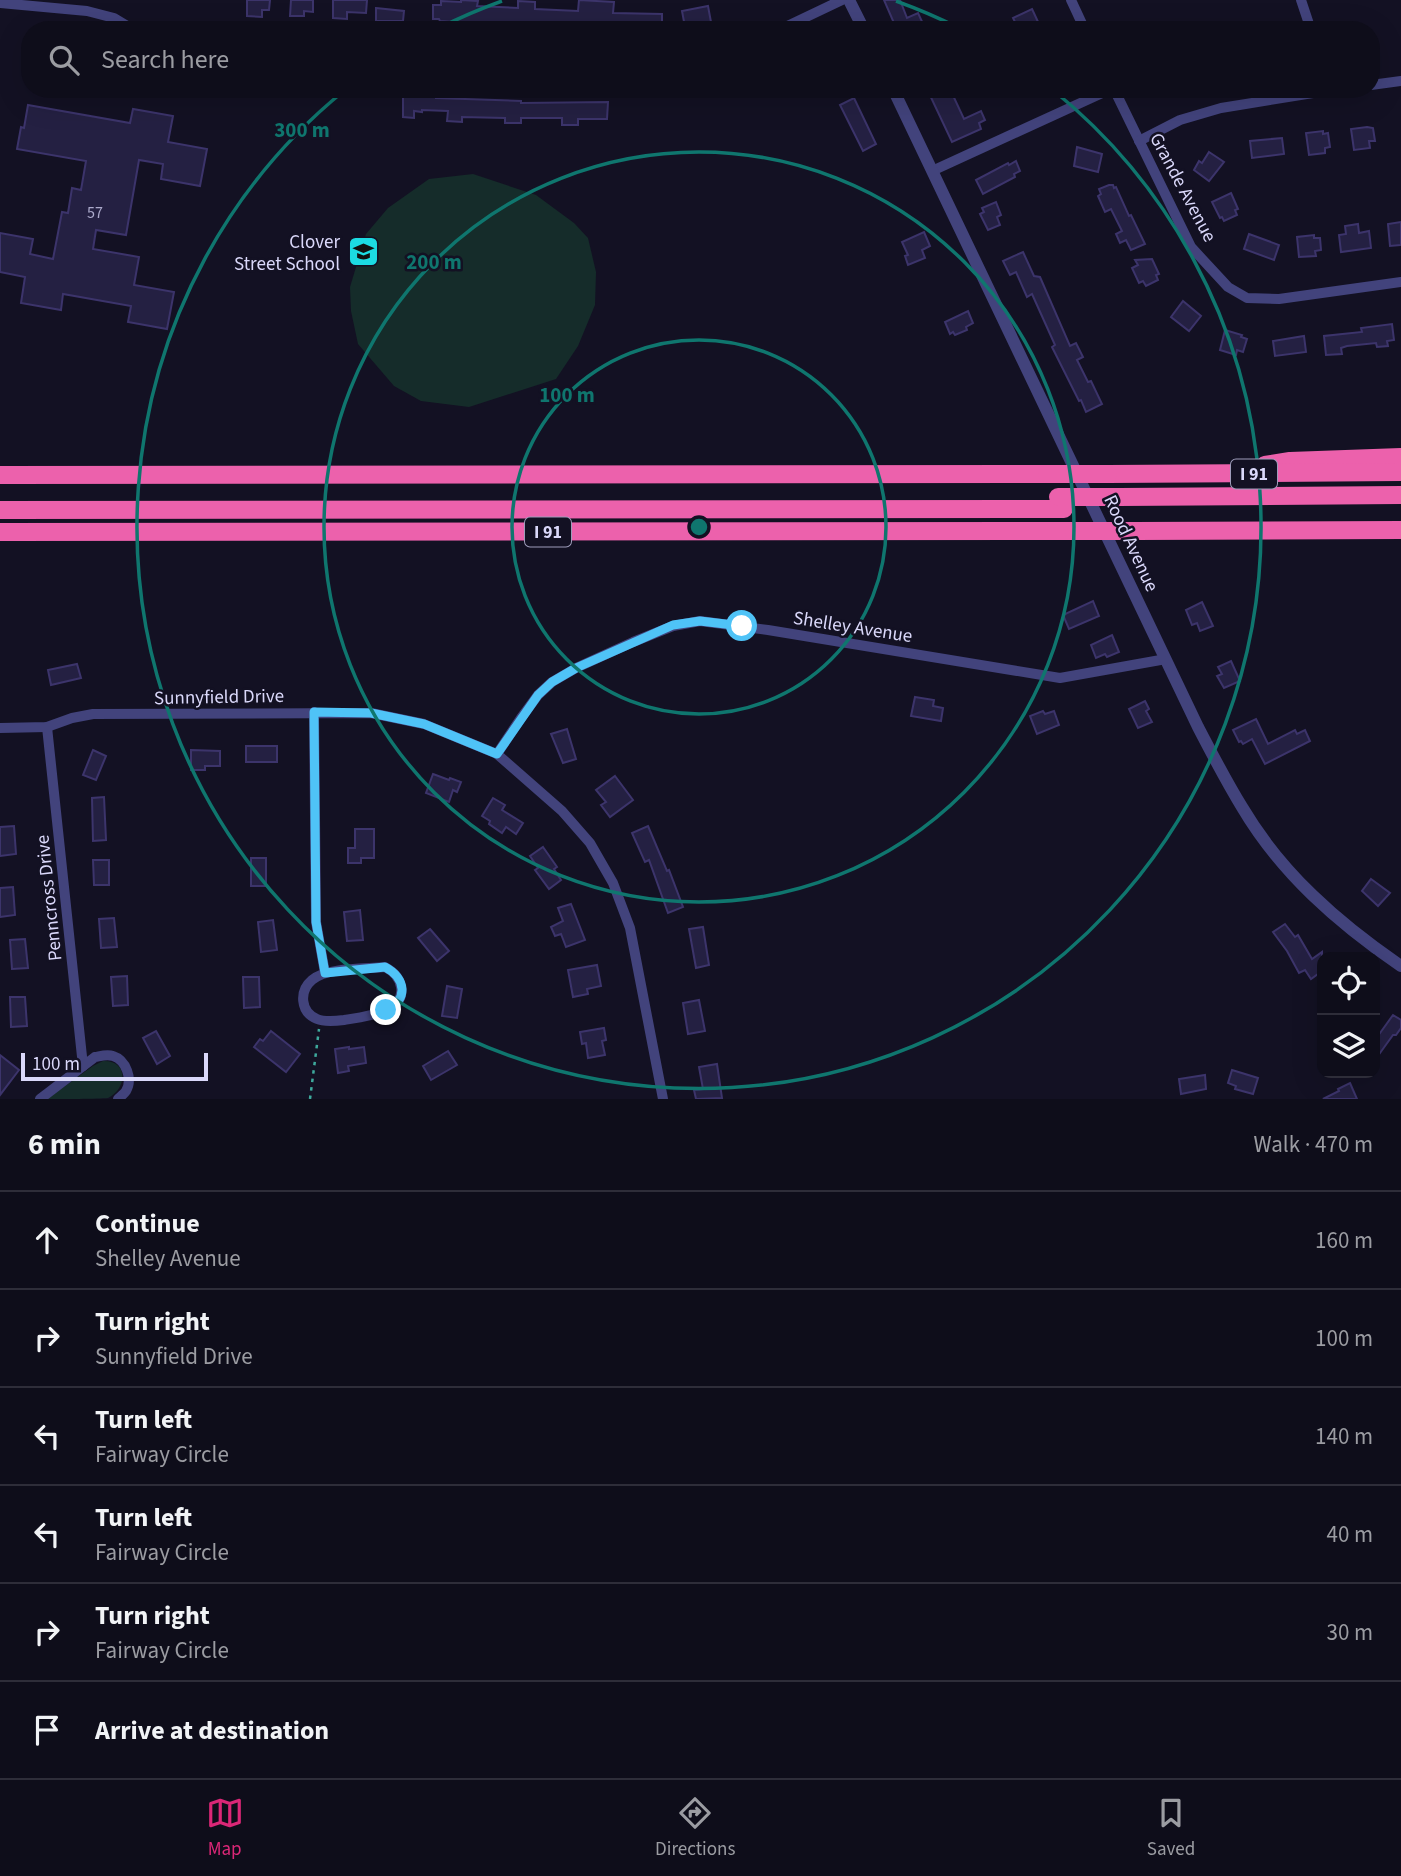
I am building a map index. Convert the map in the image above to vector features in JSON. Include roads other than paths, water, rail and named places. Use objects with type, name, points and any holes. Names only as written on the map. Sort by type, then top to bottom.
[{"type":"highway","points":[[1236,474],[1290,461],[1401,457]]},
{"type":"highway","name":"I 91","points":[[0,475],[1401,472]]},
{"type":"highway","points":[[1122,503],[1401,495]]},
{"type":"highway","points":[[0,498],[1122,503],[1401,507]]},
{"type":"highway","points":[[0,510],[1061,503]]},
{"type":"highway","name":"I 91","points":[[0,532],[1401,530]]},
{"type":"street","points":[[798,21],[842,0]]},
{"type":"street","points":[[849,0],[860,21]]},
{"type":"street","points":[[1071,0],[1081,21]]},
{"type":"street","points":[[1301,0],[1308,21]]},
{"type":"street","points":[[0,3],[87,10],[119,21]]},
{"type":"street","points":[[1380,84],[1401,81]]},
{"type":"street","name":"Rood Avenue","points":[[897,98],[1198,727],[1235,796],[1267,844],[1293,876],[1355,934],[1401,966]]},
{"type":"street","points":[[932,171],[1092,98]]},
{"type":"street","name":"Grande Avenue","points":[[1117,98],[1191,247],[1228,287],[1247,298],[1279,299],[1401,282]]},
{"type":"street","points":[[1139,141],[1180,120],[1221,108],[1277,98]]},
{"type":"street","name":"Shelley Avenue","points":[[497,754],[526,711],[552,682],[576,668],[673,625],[700,621],[1060,678],[1166,659]]},
{"type":"street","points":[[314,712],[316,922],[325,973]]},
{"type":"street","name":"Sunnyfield Drive","points":[[0,728],[47,727],[93,714],[371,713],[424,724],[497,754],[562,811],[590,843],[613,883],[630,928],[663,1099]]},
{"type":"street","name":"Penncross Drive","points":[[47,727],[83,1066]]},
{"type":"street","points":[[385,967],[398,976],[401,999],[386,1010],[340,1021],[320,1020],[311,1016],[306,1009],[303,993],[313,979],[325,973],[385,967]]},
{"type":"street","points":[[40,1099],[95,1057],[106,1055],[115,1056],[127,1070],[127,1090],[117,1099]]},
{"type":"place","name":"Clover Street School","points":[[363,252]]}]
